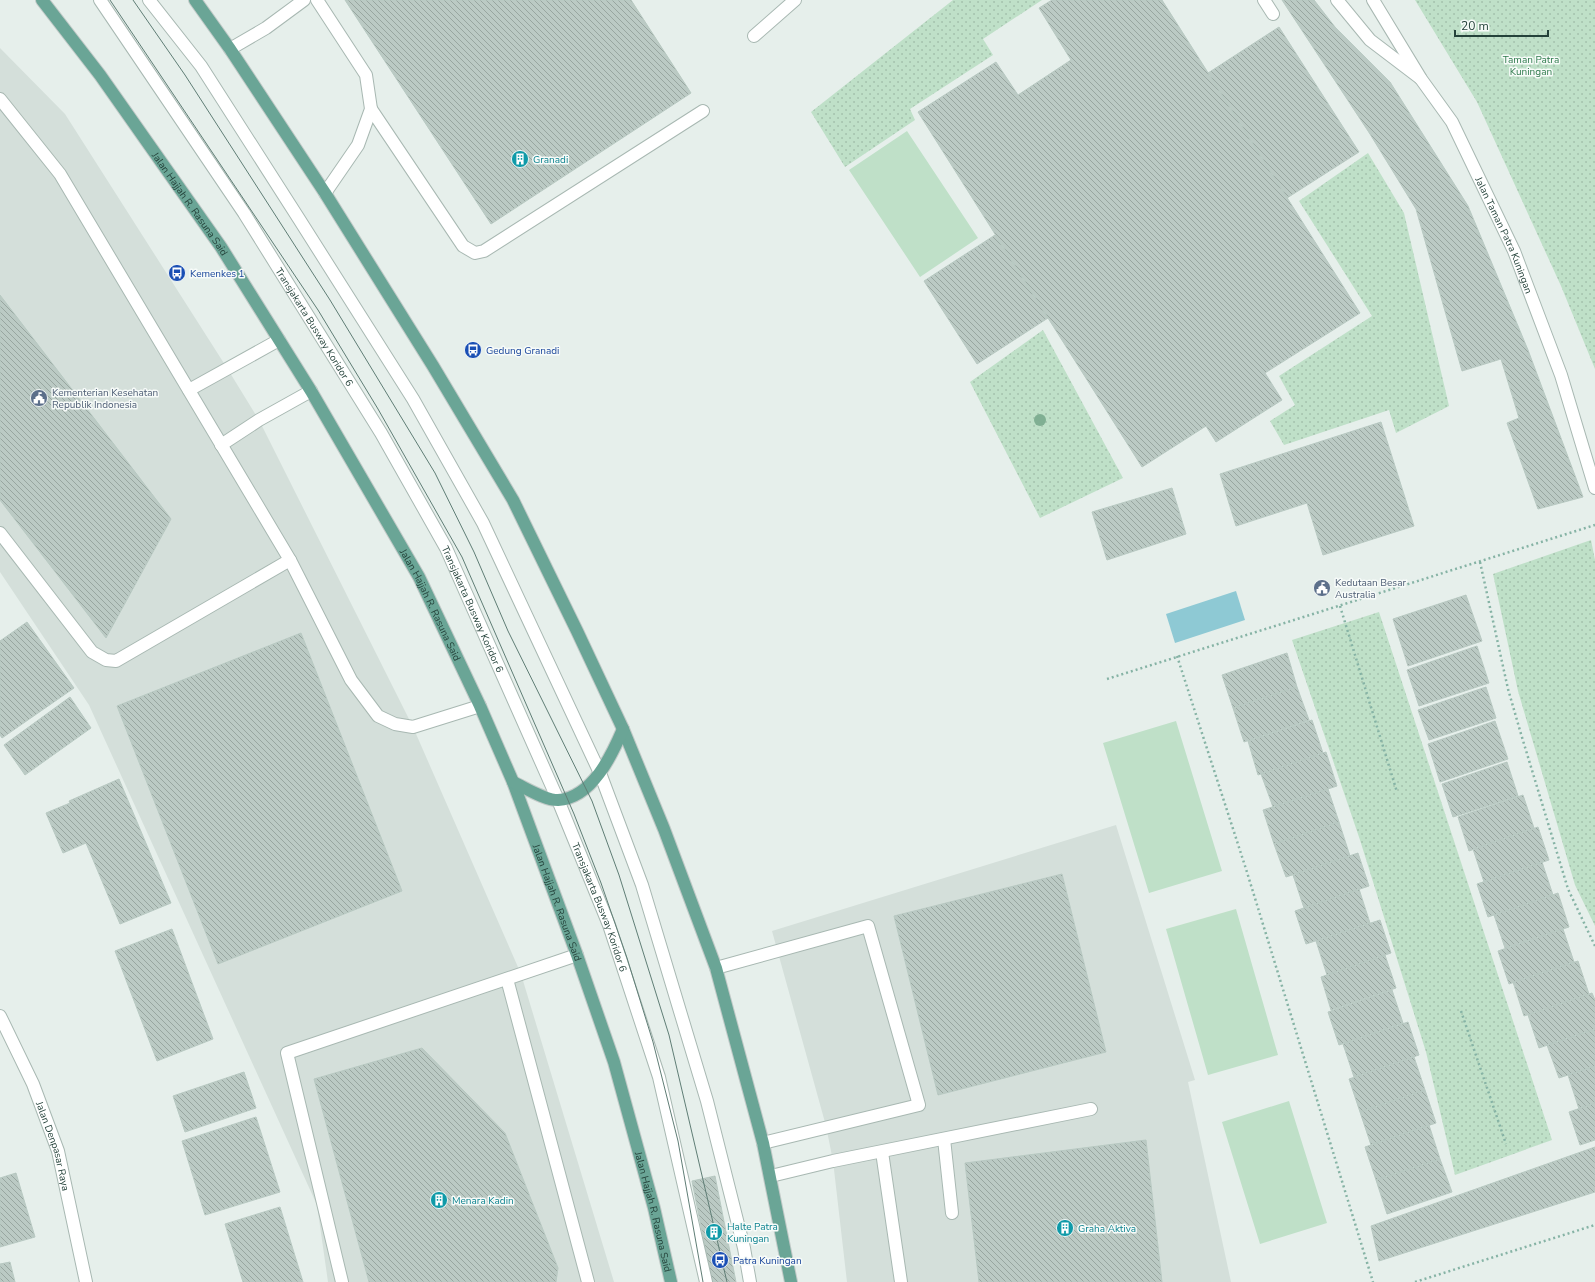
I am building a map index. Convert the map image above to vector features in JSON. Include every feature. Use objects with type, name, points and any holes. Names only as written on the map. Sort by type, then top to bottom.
[{"type":"main road","name":"Jalan Hajjah R. Rasuna Said","points":[[42,0],[100,75],[221,247],[311,391],[419,577],[480,706],[513,782],[577,955],[614,1062],[654,1208],[671,1282]]},
{"type":"main road","points":[[194,0],[230,49],[325,193],[433,366],[512,500],[578,631],[623,729],[664,829],[716,968],[771,1176],[791,1282]]},
{"type":"main road","points":[[513,782],[543,796],[558,800],[576,795],[600,773],[611,756],[623,729]]},
{"type":"street","name":"Transjakarta Busway Koridor 6","points":[[100,0],[244,213],[381,433],[446,548],[558,800],[609,925],[659,1077],[706,1282]]},
{"type":"street","points":[[149,0],[201,66],[413,399],[483,523],[600,773],[642,885],[707,1101],[744,1248],[750,1282]]},
{"type":"street","points":[[230,49],[266,28],[304,0]]},
{"type":"street","points":[[317,0],[366,75],[371,109],[463,246],[475,253],[484,251],[703,111]]},
{"type":"street","points":[[754,36],[795,0]]},
{"type":"street","points":[[1264,0],[1273,14]]},
{"type":"street","points":[[1337,0],[1370,40],[1421,79]]},
{"type":"street","name":"Jalan Taman Patra Kuningan","points":[[1373,0],[1421,79],[1452,122],[1514,251],[1560,375],[1595,488]]},
{"type":"street","points":[[0,99],[60,174],[290,560],[351,680],[378,716],[395,724],[413,728],[480,706]]},
{"type":"street","points":[[325,193],[358,145],[371,109]]},
{"type":"street","points":[[189,390],[279,340]]},
{"type":"street","points":[[221,445],[259,420],[311,391]]},
{"type":"street","points":[[0,533],[92,652],[106,660],[116,661],[290,560]]},
{"type":"street","points":[[716,968],[868,926],[919,1105],[763,1143]]},
{"type":"street","points":[[342,1282],[287,1053],[577,955]]},
{"type":"street","points":[[507,979],[588,1282]]},
{"type":"street","name":"Jalan Denpasar Raya","points":[[0,1016],[33,1084],[58,1151],[86,1282]]},
{"type":"street","points":[[771,1176],[944,1139],[1091,1110]]},
{"type":"street","points":[[944,1139],[952,1213]]},
{"type":"street","points":[[882,1152],[901,1282]]},
{"type":"path","points":[[1107,678],[1595,525]]},
{"type":"path","points":[[1480,562],[1508,689],[1521,734],[1568,889],[1595,946]]},
{"type":"path","points":[[1340,606],[1397,792]]},
{"type":"path","points":[[1177,656],[1249,877],[1372,1282]]},
{"type":"path","points":[[1461,1011],[1506,1144]]},
{"type":"path","points":[[1415,1282],[1595,1225]]},
{"type":"shaded area","points":[[0,48],[65,114],[259,420],[413,727],[521,974],[614,1282],[328,1282],[317,1205],[89,705],[0,572]]},
{"type":"shaded area","points":[[1116,825],[1195,1080],[1188,1082],[1231,1282],[847,1282],[833,1161],[826,1126],[772,931]]},
{"type":"green space","points":[[953,0],[1042,0],[983,39],[993,55],[910,109],[915,120],[845,167],[811,112]]},
{"type":"green space","name":"Taman Patra Kuningan","points":[[1415,0],[1595,0],[1595,369],[1561,286],[1477,102]]},
{"type":"green space","points":[[907,131],[978,238],[920,277],[849,170]]},
{"type":"green space","points":[[1368,153],[1404,213],[1449,406],[1396,433],[1389,410],[1284,445],[1270,421],[1295,405],[1279,376],[1372,316],[1299,201]]},
{"type":"green space","points":[[1043,330],[1123,478],[1040,518],[970,382]]},
{"type":"green space","points":[[1591,540],[1595,560],[1595,926],[1575,885],[1518,691],[1493,574]]},
{"type":"green space","points":[[1379,612],[1552,1140],[1455,1175],[1426,1052],[1360,840],[1292,640]]},
{"type":"green space","points":[[1176,721],[1222,871],[1149,893],[1103,743]]},
{"type":"green space","points":[[1236,909],[1278,1055],[1208,1075],[1166,929]]},
{"type":"green space","points":[[1289,1101],[1327,1223],[1260,1244],[1222,1122]]},
{"type":"water","points":[[1236,591],[1245,620],[1175,643],[1166,614]]},
{"type":"building","name":"Granadi","points":[[345,0],[631,0],[691,93],[491,224]]},
{"type":"building","points":[[1052,0],[1162,0],[1360,313],[1265,373],[1282,400],[1216,442],[1206,426],[1142,467],[918,112],[996,62],[1018,95],[1071,60],[1039,8]]},
{"type":"building","points":[[1282,0],[1314,0],[1335,27],[1390,82],[1468,206],[1528,350],[1583,497],[1538,509],[1507,423],[1519,418],[1501,359],[1462,371],[1416,209],[1370,134]]},
{"type":"building","points":[[1279,27],[1359,152],[1287,198],[1208,73]]},
{"type":"building","points":[[995,235],[1048,318],[977,364],[924,281]]},
{"type":"building","name":"Kementerian Kesehatan Republik Indonesia","points":[[0,295],[171,519],[106,638],[0,500]]},
{"type":"building","points":[[1381,422],[1414,526],[1323,555],[1307,503],[1236,526],[1220,474]]},
{"type":"building","points":[[1172,488],[1186,534],[1107,560],[1092,512]]},
{"type":"building","points":[[1466,595],[1482,641],[1408,666],[1393,619]]},
{"type":"building","points":[[27,622],[74,688],[2,738],[0,735],[0,641]]},
{"type":"building","points":[[301,633],[402,891],[218,964],[117,706]]},
{"type":"building","points":[[1477,646],[1489,683],[1419,706],[1407,670]]},
{"type":"building","points":[[1287,653],[1297,687],[1233,708],[1222,675]]},
{"type":"building","points":[[1297,687],[1309,720],[1244,742],[1233,708]]},
{"type":"building","points":[[1486,687],[1496,718],[1429,740],[1418,710]]},
{"type":"building","points":[[70,697],[91,728],[25,775],[4,745]]},
{"type":"building","points":[[1312,720],[1323,753],[1258,775],[1248,741]]},
{"type":"building","points":[[1495,721],[1508,759],[1440,782],[1428,744]]},
{"type":"building","points":[[1326,752],[1337,786],[1273,807],[1261,774]]},
{"type":"building","points":[[1507,762],[1518,796],[1453,817],[1442,784]]},
{"type":"building","points":[[119,779],[171,903],[120,924],[86,843],[63,853],[46,813]]},
{"type":"building","points":[[1328,789],[1339,822],[1274,844],[1263,810]]},
{"type":"building","points":[[1523,795],[1534,828],[1469,851],[1458,817]]},
{"type":"building","points":[[1339,822],[1350,856],[1286,877],[1274,844]]},
{"type":"building","points":[[1538,827],[1549,860],[1484,882],[1473,849]]},
{"type":"building","points":[[1358,853],[1369,886],[1304,908],[1293,875]]},
{"type":"building","points":[[1542,862],[1553,895],[1488,917],[1477,884]]},
{"type":"building","points":[[1062,874],[1106,1052],[938,1095],[894,916]]},
{"type":"building","points":[[1359,889],[1370,923],[1306,944],[1295,911]]},
{"type":"building","points":[[1558,893],[1569,927],[1505,948],[1494,915]]},
{"type":"building","points":[[1380,920],[1391,953],[1327,975],[1316,941]]},
{"type":"building","points":[[172,929],[213,1039],[157,1061],[115,951]]},
{"type":"building","points":[[1563,929],[1574,962],[1509,984],[1498,951]]},
{"type":"building","points":[[1385,955],[1396,988],[1331,1010],[1321,977]]},
{"type":"building","points":[[1578,961],[1589,994],[1524,1016],[1513,982]]},
{"type":"building","points":[[1392,990],[1403,1023],[1339,1045],[1328,1012]]},
{"type":"building","points":[[1592,993],[1595,1000],[1595,1029],[1539,1048],[1528,1015]]},
{"type":"building","points":[[1408,1022],[1419,1055],[1354,1077],[1343,1044]]},
{"type":"building","points":[[1595,1029],[1595,1066],[1559,1078],[1547,1045]]},
{"type":"building","name":"Menara Kadin","points":[[422,1048],[505,1133],[558,1268],[556,1282],[369,1282],[314,1079]]},
{"type":"building","points":[[1414,1057],[1425,1090],[1360,1112],[1349,1079]]},
{"type":"building","points":[[1595,1066],[1595,1103],[1579,1109],[1568,1075]]},
{"type":"building","points":[[244,1072],[256,1108],[185,1132],[173,1096]]},
{"type":"building","points":[[1425,1090],[1436,1123],[1371,1145],[1360,1112]]},
{"type":"building","points":[[1595,1103],[1595,1140],[1580,1145],[1569,1112]]},
{"type":"building","points":[[256,1117],[280,1192],[205,1215],[182,1141]]},
{"type":"building","points":[[1429,1125],[1440,1159],[1376,1180],[1365,1147]]},
{"type":"building","name":"Graha Aktiva","points":[[1146,1140],[1162,1282],[979,1282],[965,1163]]},
{"type":"building","points":[[1595,1147],[1595,1192],[1379,1261],[1371,1226]]},
{"type":"building","points":[[1440,1159],[1452,1192],[1387,1214],[1376,1180]]},
{"type":"building","points":[[16,1173],[35,1237],[0,1247],[0,1178]]},
{"type":"building","name":"Halte Patra Kuningan","points":[[715,1176],[736,1282],[712,1282],[692,1181]]},
{"type":"building","points":[[280,1207],[303,1282],[243,1282],[225,1224]]},
{"type":"building","points":[[10,1262],[15,1282],[0,1282],[0,1264]]},
{"type":"tram line","points":[[110,0],[318,310],[378,409],[462,557],[574,814],[601,883],[627,958],[653,1042],[678,1141],[703,1282]]},
{"type":"tram line","points":[[133,0],[185,75],[330,300],[435,473],[474,552],[508,631],[592,801],[619,875],[669,1035],[727,1282]]},
{"type":"place","name":"Granadi","points":[[520,159]]},
{"type":"place","name":"Kemenkes 1","points":[[177,273]]},
{"type":"place","name":"Gedung Granadi","points":[[473,350]]},
{"type":"place","name":"Kementerian Kesehatan Republik Indonesia","points":[[39,398]]},
{"type":"place","name":"Kedutaan Besar Australia","points":[[1322,588]]},
{"type":"place","name":"Menara Kadin","points":[[439,1200]]},
{"type":"place","name":"Graha Aktiva","points":[[1065,1228]]},
{"type":"place","name":"Halte Patra Kuningan","points":[[714,1232]]},
{"type":"place","name":"Patra Kuningan","points":[[720,1260]]}]
